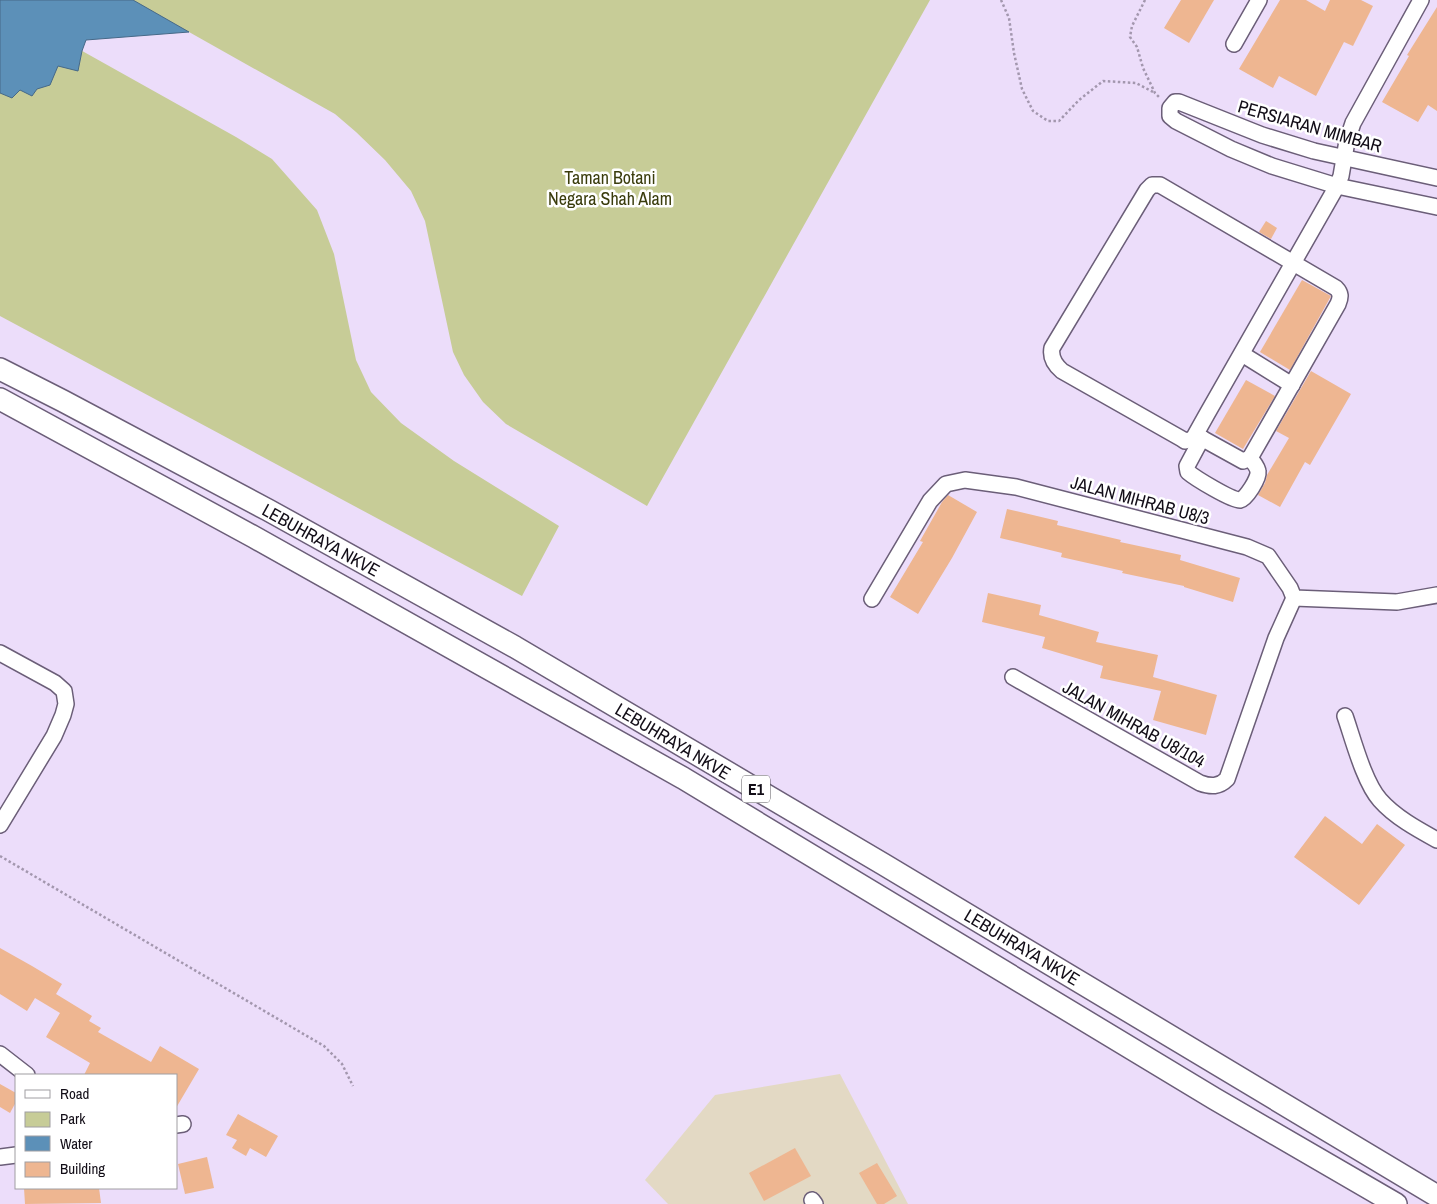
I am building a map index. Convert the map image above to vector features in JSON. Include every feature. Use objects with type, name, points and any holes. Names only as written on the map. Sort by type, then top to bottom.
[{"type":"highway","name":"LEBUHRAYA NKVE","points":[[0,368],[276,515],[515,647],[892,869],[1437,1196]]},
{"type":"highway","name":"LEBUHRAYA NKVE","points":[[0,399],[263,542],[683,778],[1396,1204]]},
{"type":"street","points":[[1234,44],[1259,0]]},
{"type":"street","points":[[1250,458],[1258,469],[1258,476],[1246,497],[1240,500],[1232,498],[1188,472],[1187,466],[1199,437],[1242,354],[1342,176],[1349,132],[1353,123],[1421,0]]},
{"type":"street","name":"PERSIARAN MIMBAR","points":[[1170,108],[1175,102],[1179,102],[1262,135],[1314,151],[1437,178]]},
{"type":"street","points":[[1170,108],[1169,112],[1172,119],[1231,149],[1272,166],[1337,186],[1437,207]]},
{"type":"street","points":[[1152,185],[1160,185],[1339,291],[1340,299],[1292,385],[1250,458],[1247,461],[1243,461],[1199,437],[1190,440],[1182,439],[1058,367],[1052,357],[1052,348],[1147,190],[1152,185]]},
{"type":"street","points":[[1242,354],[1292,385]]},
{"type":"street","name":"JALAN MIHRAB U8/3","points":[[872,599],[930,501],[946,484],[965,480],[1016,487],[1247,547],[1268,556],[1290,588],[1294,598]]},
{"type":"street","points":[[1294,598],[1397,602],[1437,595]]},
{"type":"street","name":"JALAN MIHRAB U8/104","points":[[1013,677],[1200,783],[1208,786],[1217,786],[1227,779],[1276,638],[1294,598]]},
{"type":"street","points":[[0,653],[55,683],[64,692],[66,704],[54,736],[0,825]]},
{"type":"street","points":[[1345,716],[1368,781],[1380,800],[1397,815],[1437,840]]},
{"type":"street","points":[[0,1054],[26,1074]]},
{"type":"street","points":[[0,1158],[15,1154]]},
{"type":"path","points":[[1001,0],[1009,18],[1022,88],[1033,111],[1048,121],[1059,121],[1079,100],[1103,81],[1136,83],[1155,93],[1170,108]]},
{"type":"path","points":[[1145,0],[1132,26],[1130,37],[1137,47],[1143,68],[1155,93]]},
{"type":"path","points":[[0,856],[324,1046],[342,1064],[353,1086]]},
{"type":"shaded area","points":[[840,1074],[908,1204],[668,1204],[645,1180],[715,1095]]},
{"type":"green space","name":"Taman Botani Negara Shah Alam","points":[[114,0],[930,0],[647,506],[506,424],[483,402],[464,375],[453,352],[425,221],[411,191],[385,160],[356,132],[335,114],[189,32]]},
{"type":"green space","points":[[0,5],[272,159],[317,210],[334,254],[356,360],[371,392],[401,423],[454,461],[559,526],[522,596],[0,316]]},
{"type":"water","points":[[0,0],[133,0],[189,32],[86,40],[78,71],[58,66],[50,85],[37,89],[32,96],[20,90],[12,98],[0,93]]},
{"type":"building","points":[[1181,0],[1214,0],[1189,43],[1164,28]]},
{"type":"building","points":[[1280,0],[1306,0],[1325,11],[1330,0],[1361,0],[1373,6],[1353,46],[1344,42],[1316,96],[1279,76],[1273,88],[1239,69]]},
{"type":"building","points":[[1437,7],[1437,111],[1428,105],[1418,122],[1382,102],[1409,56],[1407,55]]},
{"type":"building","points":[[1266,221],[1277,228],[1271,239],[1259,232]]},
{"type":"building","points":[[1302,280],[1331,296],[1290,370],[1260,352]]},
{"type":"building","points":[[1311,371],[1351,394],[1310,465],[1305,462],[1280,507],[1258,495],[1267,475],[1289,438],[1276,431]]},
{"type":"building","points":[[1246,380],[1275,396],[1243,449],[1215,433]]},
{"type":"building","points":[[948,495],[977,512],[918,614],[890,597],[923,542],[920,541],[942,502]]},
{"type":"building","points":[[1007,509],[1058,521],[1057,525],[1121,540],[1120,542],[1181,555],[1180,560],[1240,578],[1233,602],[1184,586],[1122,573],[1123,571],[1061,557],[1062,553],[1000,538]]},
{"type":"building","points":[[988,593],[1041,605],[1039,615],[1099,632],[1096,642],[1158,655],[1153,677],[1217,695],[1206,735],[1153,720],[1161,691],[1100,678],[1103,666],[1042,648],[1045,637],[982,622]]},
{"type":"building","points":[[1325,816],[1362,844],[1377,824],[1405,845],[1359,905],[1294,857]]},
{"type":"building","points":[[0,948],[62,984],[56,994],[92,1016],[89,1021],[101,1028],[98,1032],[151,1062],[160,1046],[199,1069],[178,1105],[178,1074],[84,1074],[90,1063],[46,1037],[60,1013],[35,998],[27,1011],[0,994]]},
{"type":"building","points":[[0,1084],[15,1092],[15,1104],[10,1113],[0,1107]]},
{"type":"building","points":[[238,1114],[278,1136],[266,1157],[250,1148],[246,1156],[232,1148],[237,1140],[226,1135]]},
{"type":"building","points":[[795,1148],[811,1176],[764,1201],[749,1173]]},
{"type":"building","points":[[207,1157],[214,1188],[185,1194],[178,1164]]},
{"type":"building","points":[[877,1163],[897,1196],[884,1204],[877,1204],[859,1173]]},
{"type":"building","points":[[24,1189],[99,1189],[101,1203],[25,1204]]}]
